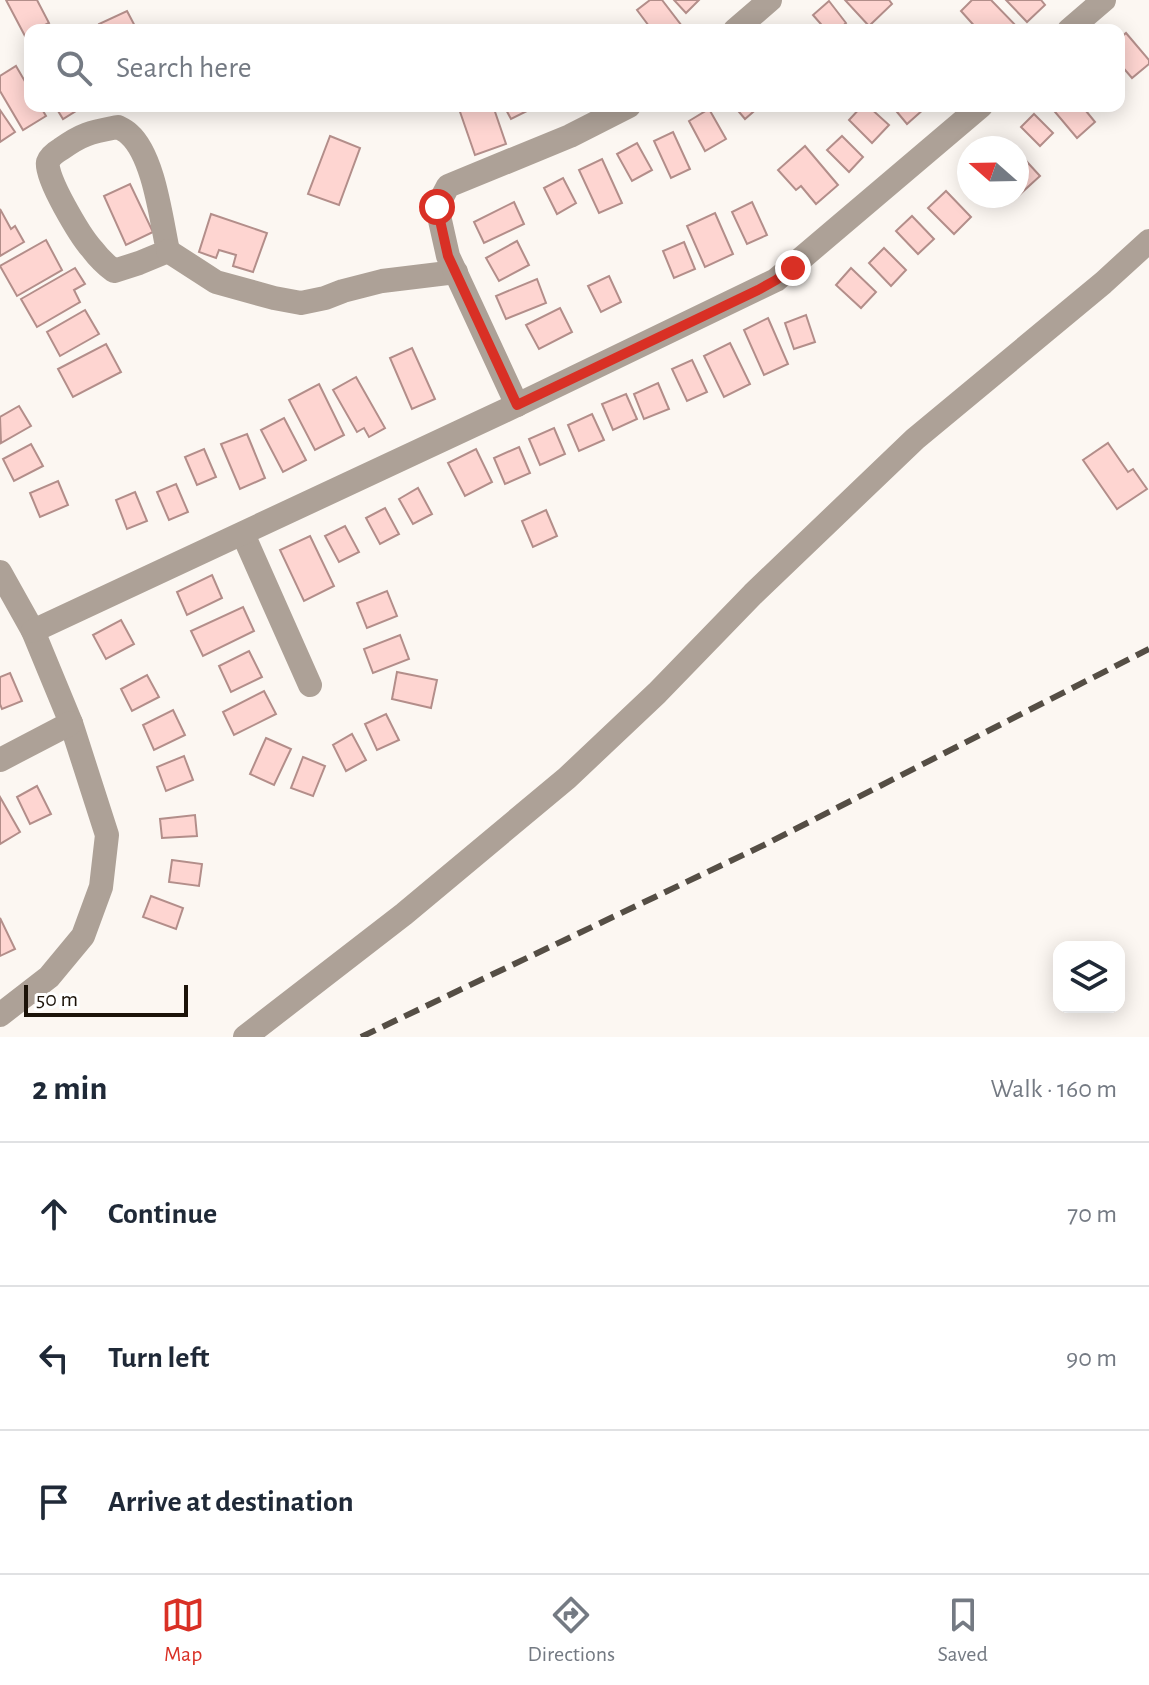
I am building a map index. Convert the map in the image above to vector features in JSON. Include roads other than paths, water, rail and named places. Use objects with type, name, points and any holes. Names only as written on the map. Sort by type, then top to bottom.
[{"type":"street","points":[[742,24],[770,0]]},
{"type":"street","points":[[1076,24],[1104,0]]},
{"type":"street","points":[[517,405],[445,246],[437,207],[448,186],[570,136],[617,112]]},
{"type":"street","points":[[33,631],[776,280],[974,112]]},
{"type":"street","points":[[168,251],[117,270],[110,268],[79,232],[48,169],[49,160],[79,135],[118,127],[129,134],[146,158],[168,251],[216,282],[274,298],[301,303],[382,281],[456,272]]},
{"type":"street","points":[[245,1037],[404,914],[567,778],[915,439],[1149,241]]},
{"type":"street","points":[[243,534],[310,685]]},
{"type":"street","points":[[0,572],[33,631],[71,723],[107,835],[101,887],[83,936],[49,977],[0,1015]]},
{"type":"street","points":[[0,760],[71,723]]},
{"type":"railway","points":[[361,1037],[764,845],[1149,649]]}]
